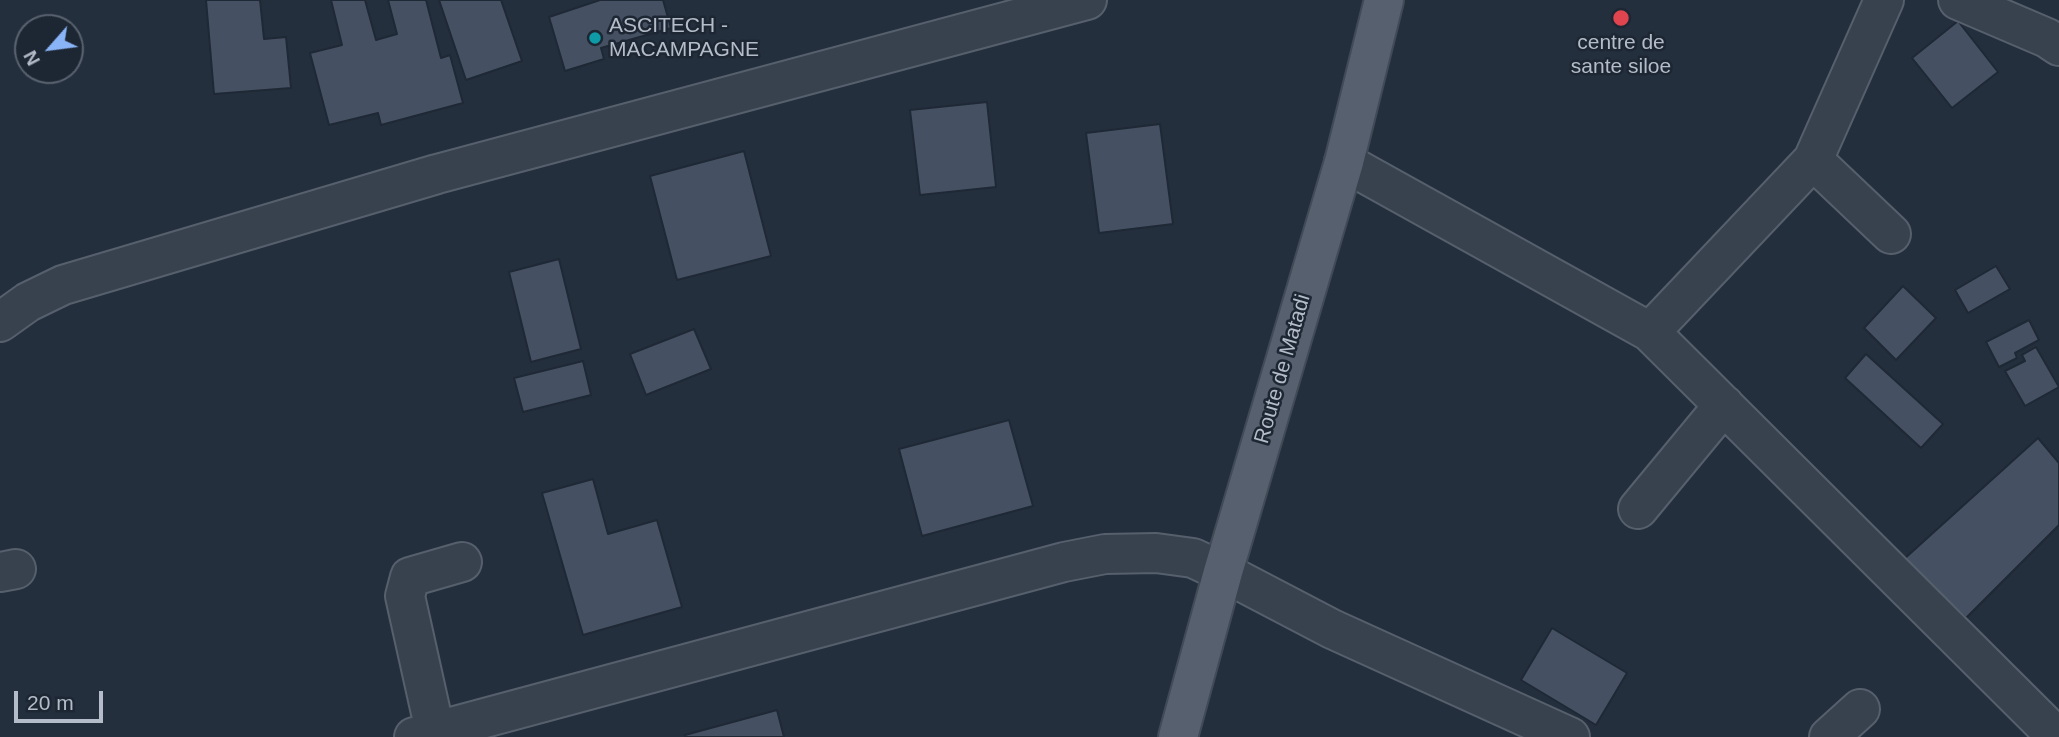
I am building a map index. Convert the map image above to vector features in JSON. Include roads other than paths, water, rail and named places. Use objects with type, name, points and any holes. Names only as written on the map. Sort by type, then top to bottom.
[{"type":"main road","name":"Route de Matadi","points":[[1178,737],[1223,572],[1344,162],[1384,0]]},
{"type":"street","points":[[0,322],[27,302],[63,285],[410,182],[1087,0]]},
{"type":"street","points":[[1650,332],[1813,160],[1884,0]]},
{"type":"street","points":[[1958,0],[2047,37],[2059,46]]},
{"type":"street","points":[[1813,160],[1891,234]]},
{"type":"street","points":[[1344,162],[1650,332],[2057,737]]},
{"type":"street","points":[[1638,509],[1724,405]]},
{"type":"street","points":[[462,562],[410,577],[405,596],[425,734],[1064,562],[1105,554],[1156,553],[1193,558],[1332,629],[1570,737]]},
{"type":"street","points":[[1829,737],[1860,709]]},
{"type":"place","name":"centre de sante siloe","points":[[1621,18]]},
{"type":"place","name":"ASCITECH - MACAMPAGNE","points":[[595,38]]}]
